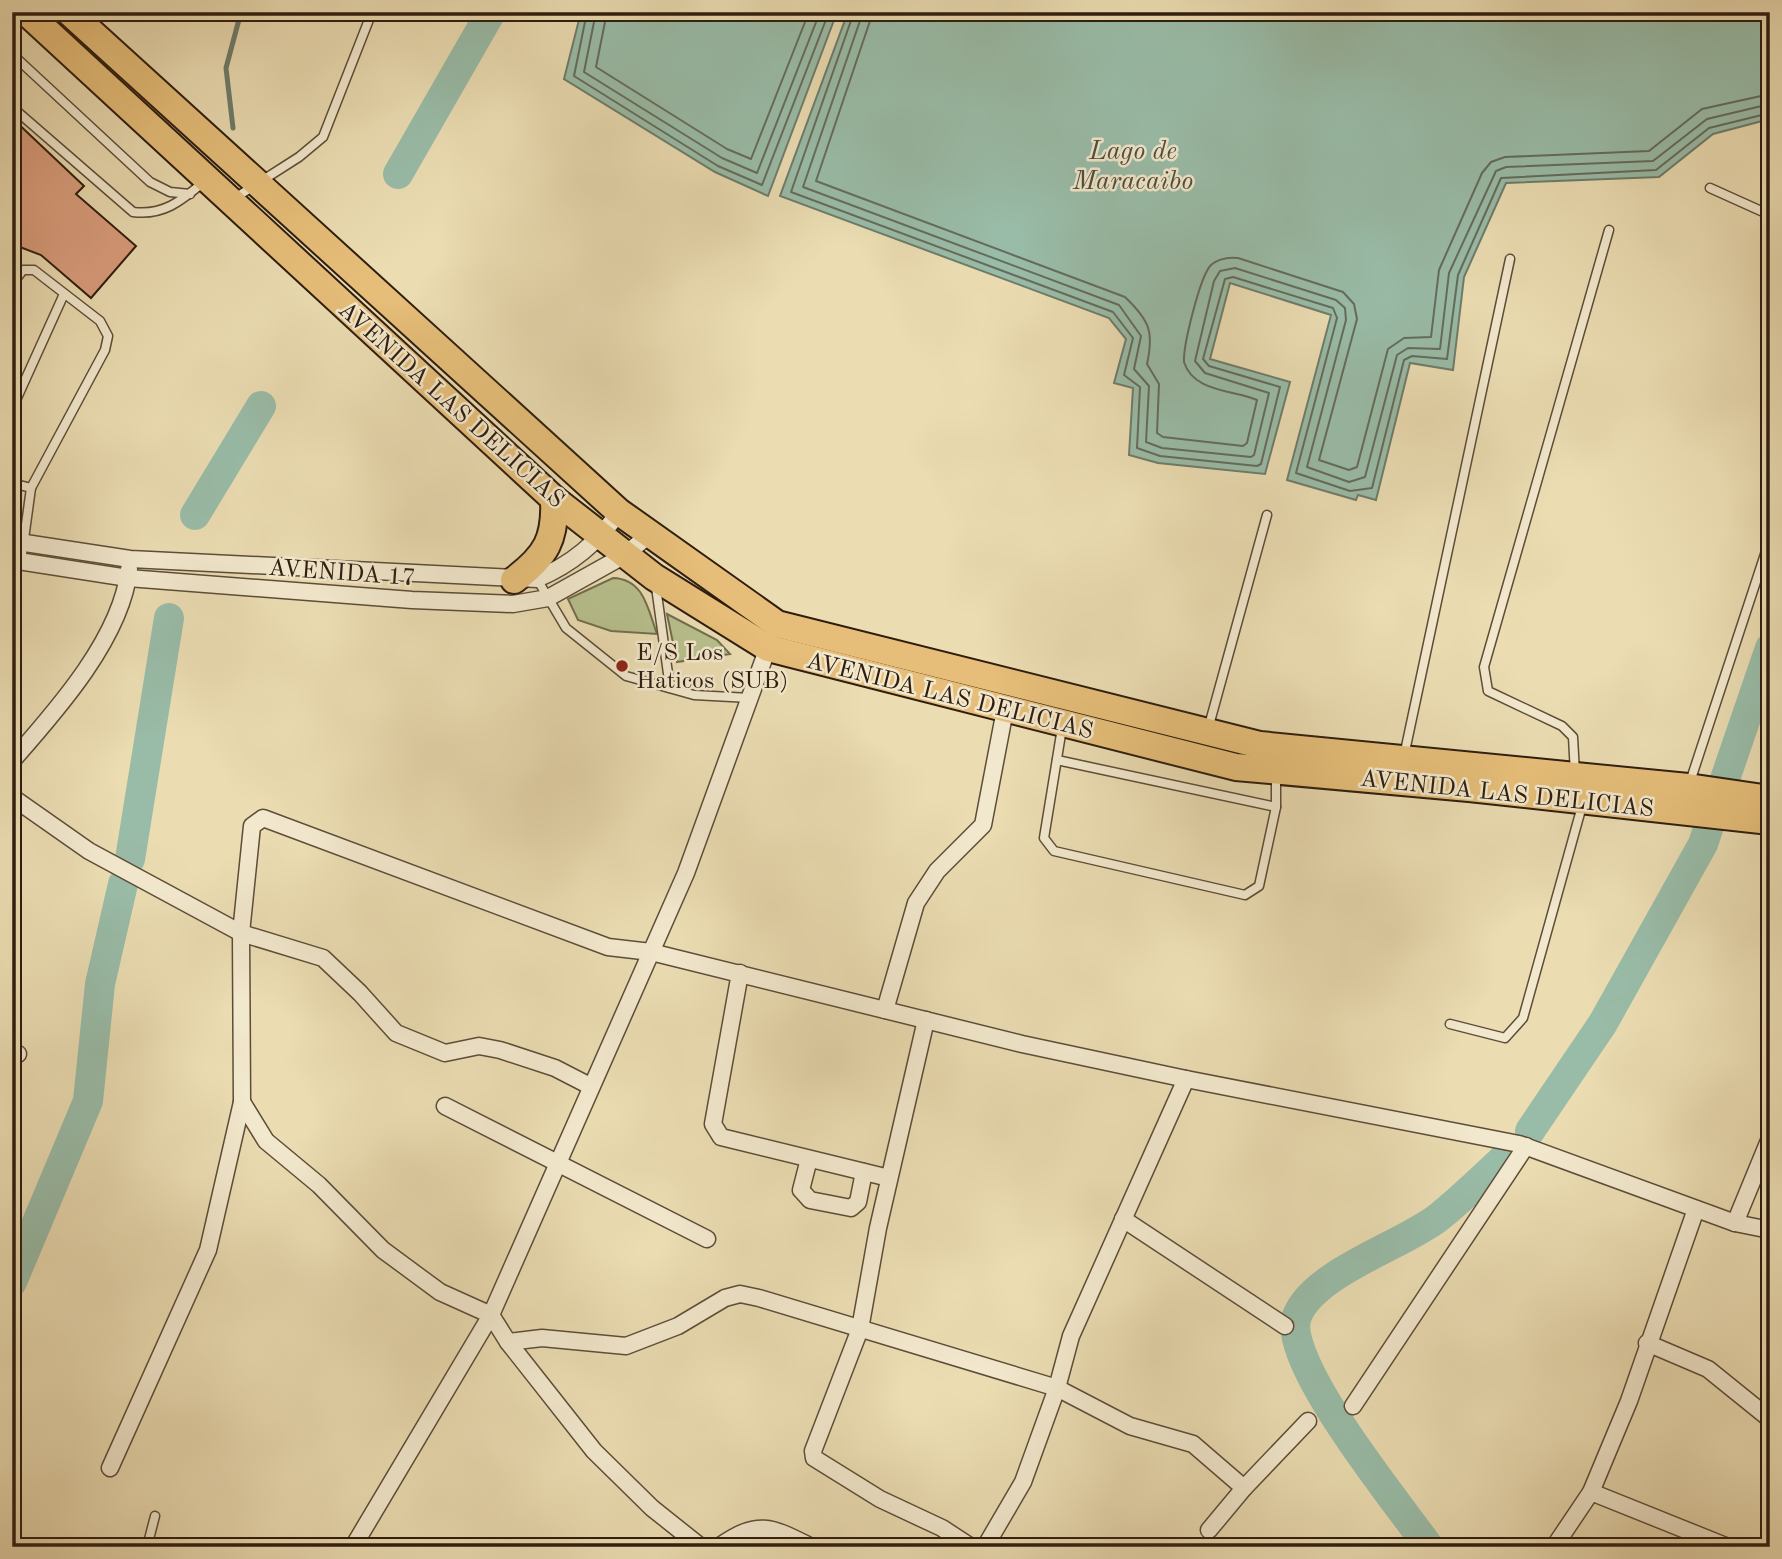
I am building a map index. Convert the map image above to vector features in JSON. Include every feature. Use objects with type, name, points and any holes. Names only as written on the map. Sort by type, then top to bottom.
[{"type":"main road","name":"AVENIDA LAS DELICIAS","points":[[26,12],[198,187],[230,201],[554,499],[654,577],[772,636],[978,703],[1236,767],[1579,788],[1688,787],[1770,799]]},
{"type":"main road","name":"AVENIDA LAS DELICIAS","points":[[69,12],[619,512],[650,534],[772,636],[986,677],[1260,745],[1403,759],[1770,821]]},
{"type":"main road","points":[[526,579],[554,534],[554,499]]},
{"type":"main road","points":[[978,703],[986,677]]},
{"type":"street","name":"AVENIDA 17","points":[[19,542],[130,559],[526,579],[564,567],[601,537],[619,512]]},
{"type":"street","name":"AVENIDA 17","points":[[17,560],[128,578],[412,600],[513,604],[548,598],[625,555],[650,534]]},
{"type":"street","points":[[12,761],[64,702],[121,609],[130,559]]},
{"type":"street","points":[[353,1547],[491,1315],[686,873],[772,636]]},
{"type":"street","points":[[886,1010],[916,903],[937,870],[983,825],[1005,710]]},
{"type":"street","points":[[12,797],[89,851],[241,933],[323,958],[360,993],[396,1033],[445,1053],[480,1046],[500,1050],[555,1068],[590,1086]]},
{"type":"street","points":[[110,1468],[208,1250],[242,1102],[241,933],[252,826],[263,818],[608,947],[651,952],[926,1020],[1185,1079],[1526,1146],[1735,1223],[1770,1230]]},
{"type":"street","points":[[740,974],[713,1124],[715,1132],[721,1138],[889,1178]]},
{"type":"street","points":[[926,1020],[889,1178],[860,1329],[813,1451],[814,1458],[880,1499],[942,1528],[971,1547]]},
{"type":"street","points":[[985,1547],[1023,1482],[1058,1388],[1071,1336],[1185,1079]]},
{"type":"street","points":[[242,1102],[266,1140],[319,1185],[383,1250],[440,1292],[491,1315],[508,1342],[594,1451],[652,1508],[701,1547]]},
{"type":"street","points":[[445,1107],[707,1239]]},
{"type":"street","points":[[1735,1223],[1770,1138]]},
{"type":"street","points":[[1353,1406],[1526,1146]]},
{"type":"street","points":[[809,1159],[802,1190],[810,1200],[851,1208],[858,1202],[864,1172]]},
{"type":"street","points":[[1554,1547],[1591,1492],[1629,1401],[1647,1343],[1696,1209]]},
{"type":"street","points":[[1123,1219],[1285,1326]]},
{"type":"street","points":[[508,1342],[542,1338],[626,1346],[678,1326],[725,1298],[740,1294],[1058,1388],[1130,1426],[1193,1444],[1244,1488]]},
{"type":"street","points":[[1647,1343],[1708,1369],[1770,1419]]},
{"type":"street","points":[[1209,1530],[1244,1488],[1308,1421]]},
{"type":"street","points":[[1591,1492],[1728,1547]]},
{"type":"street","points":[[723,1547],[740,1535],[759,1530],[774,1531],[806,1547]]},
{"type":"lane","points":[[230,201],[299,157],[323,137],[372,12]]},
{"type":"lane","points":[[12,54],[150,182],[170,192],[198,187]]},
{"type":"lane","points":[[12,107],[133,212],[150,214],[167,209],[198,187]]},
{"type":"lane","points":[[1710,188],[1770,215]]},
{"type":"lane","points":[[1450,1024],[1505,1038],[1523,1018],[1579,788],[1573,737],[1562,726],[1488,691],[1484,667],[1609,230]]},
{"type":"lane","points":[[1403,759],[1510,259]]},
{"type":"lane","points":[[12,284],[23,270],[34,270],[100,321],[108,336],[105,350],[31,488],[17,560]]},
{"type":"lane","points":[[12,409],[64,294]]},
{"type":"lane","points":[[12,483],[31,488]]},
{"type":"lane","points":[[1207,732],[1267,516]]},
{"type":"lane","points":[[1688,787],[1770,539]]},
{"type":"lane","points":[[654,577],[670,688]]},
{"type":"lane","points":[[526,579],[548,598],[566,628],[626,676],[694,695],[750,698]]},
{"type":"lane","points":[[1063,724],[1044,838],[1054,851],[1245,895],[1254,892],[1259,886],[1276,807],[1276,771]]},
{"type":"lane","points":[[1057,760],[1276,807]]},
{"type":"lane","points":[[148,1547],[155,1516]]},
{"type":"shaded area","points":[[613,578],[632,584],[638,590],[657,634],[611,631],[578,620],[568,599]]},
{"type":"shaded area","points":[[667,614],[717,640],[730,654],[677,662]]},
{"type":"water","points":[[581,12],[837,12],[768,196],[715,172],[564,79]]},
{"type":"water","name":"Lago de Maracaibo","points":[[848,12],[1770,12],[1770,119],[1713,134],[1659,177],[1506,183],[1464,277],[1453,370],[1410,363],[1376,500],[1358,495],[1356,500],[1287,480],[1331,315],[1230,283],[1210,359],[1290,382],[1265,474],[1158,463],[1129,455],[1133,388],[1114,383],[1126,339],[1109,318],[780,196]]},
{"type":"building","points":[[12,118],[84,186],[76,194],[136,246],[91,298],[41,255],[12,244]]},
{"type":"waterway","points":[[233,128],[226,68],[241,12]]},
{"type":"waterway","points":[[398,174],[491,12]]},
{"type":"waterway","points":[[195,515],[261,406]]},
{"type":"waterway","points":[[130,859],[169,618]]},
{"type":"waterway","points":[[1724,782],[1770,648]]},
{"type":"waterway","points":[[1530,1131],[1603,1023],[1703,844],[1709,826]]},
{"type":"waterway","points":[[12,1282],[88,1101],[100,984],[123,884]]},
{"type":"waterway","points":[[1429,1547],[1346,1433],[1324,1398],[1306,1365],[1297,1337],[1297,1316],[1307,1300],[1321,1286],[1361,1260],[1439,1217],[1514,1149]]},
{"type":"place","name":"E/S Los Haticos (SUB)","points":[[622,666]]}]
